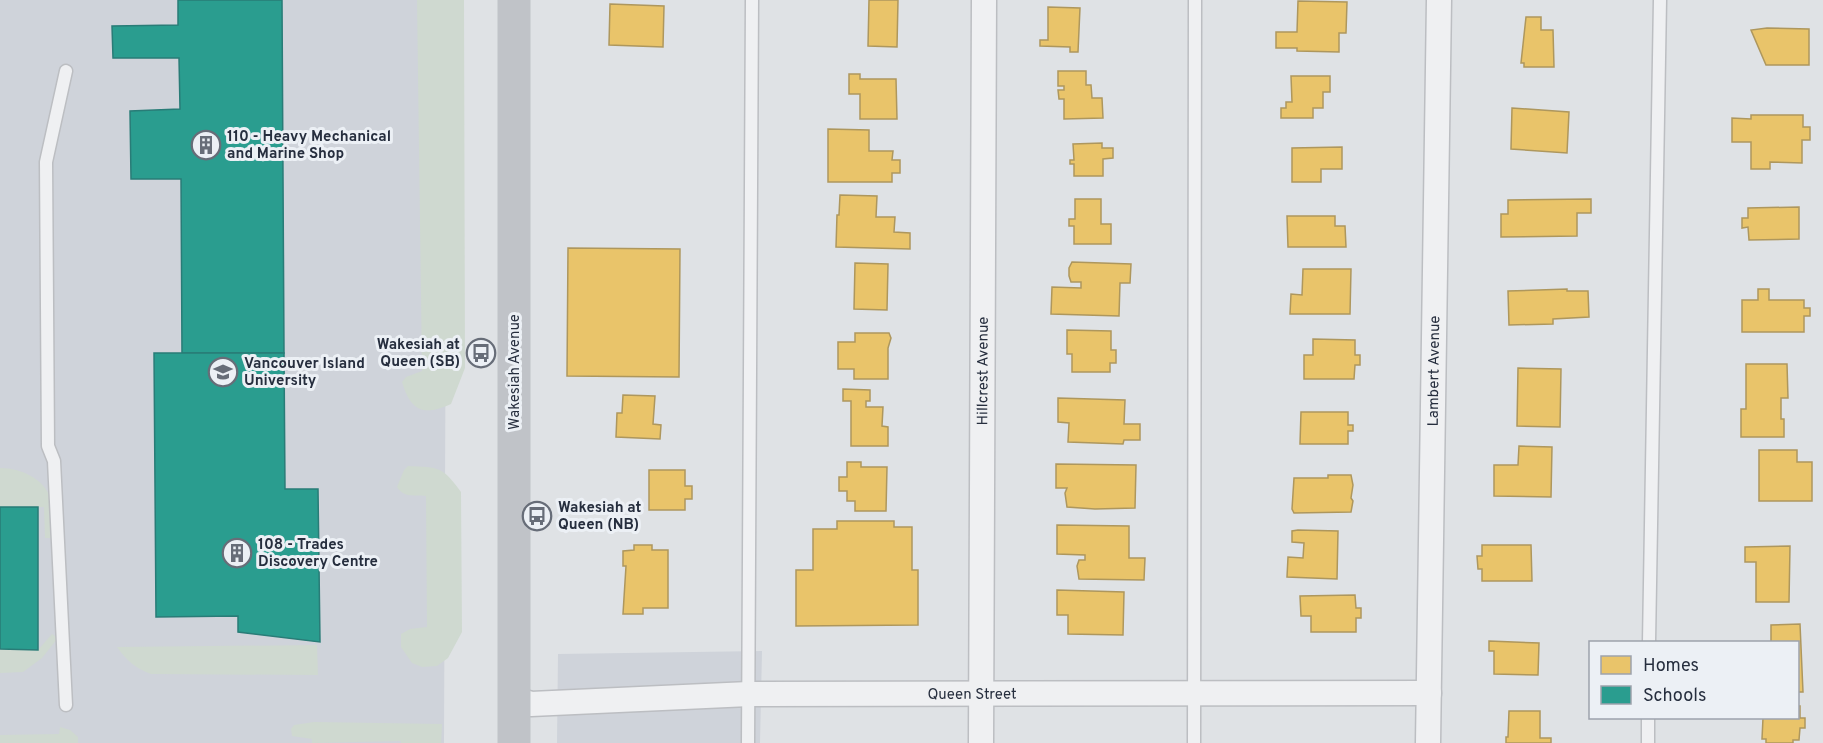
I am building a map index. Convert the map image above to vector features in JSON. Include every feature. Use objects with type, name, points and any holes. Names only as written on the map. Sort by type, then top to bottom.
[{"type":"main road","name":"Wakesiah Avenue","points":[[513,0],[514,743]]},
{"type":"street","name":"Hillcrest Avenue","points":[[981,743],[984,0]]},
{"type":"street","name":"Lambert Avenue","points":[[1428,743],[1439,0]]},
{"type":"street","name":"Queen Street","points":[[515,699],[531,704],[749,694],[1429,693]]},
{"type":"lane","points":[[748,743],[752,0]]},
{"type":"lane","points":[[1194,743],[1195,0]]},
{"type":"lane","points":[[1649,641],[1659,0]]},
{"type":"lane","points":[[66,71],[46,162],[48,446],[54,461],[66,705]]},
{"type":"lane","points":[[1648,719],[1648,743]]},
{"type":"shaded area","name":"Vancouver Island University","points":[[0,0],[447,0],[444,743],[0,743]]},
{"type":"shaded area","points":[[417,0],[464,0],[465,368],[451,404],[433,410],[420,409],[414,405],[402,382],[406,377],[422,371]]},
{"type":"shaded area","points":[[408,466],[439,470],[461,492],[462,632],[448,658],[437,666],[422,667],[412,663],[401,647],[401,634],[410,629],[427,627],[426,496],[406,494],[397,487]]},
{"type":"shaded area","points":[[0,468],[25,473],[45,488],[53,508],[52,538],[45,538],[44,507],[0,507]]},
{"type":"shaded area","points":[[52,634],[58,638],[42,658],[23,672],[0,673],[0,649],[38,650]]},
{"type":"shaded area","points":[[317,645],[318,675],[151,674],[132,664],[117,647]]},
{"type":"shaded area","points":[[762,651],[760,743],[557,743],[558,654]]},
{"type":"shaded area","points":[[314,722],[442,724],[441,743],[401,743],[401,741],[312,743],[312,739],[292,736],[291,729],[294,725]]},
{"type":"shaded area","points":[[60,727],[70,730],[78,737],[78,743],[0,743],[0,735],[59,734]]},
{"type":"building: Homes","points":[[869,0],[898,0],[897,47],[868,46]]},
{"type":"building: Homes","points":[[1298,1],[1347,2],[1346,33],[1339,33],[1339,52],[1276,48],[1276,32],[1297,32]]},
{"type":"building: Homes","points":[[610,4],[664,6],[663,47],[609,45]]},
{"type":"building: Homes","points":[[1048,7],[1080,8],[1078,52],[1070,52],[1070,47],[1040,46],[1040,40],[1048,40]]},
{"type":"building: Homes","points":[[1526,17],[1541,17],[1541,30],[1553,30],[1554,67],[1524,67],[1524,63],[1521,63]]},
{"type":"building: Homes","points":[[1809,29],[1809,65],[1766,65],[1751,30]]},
{"type":"building: Homes","points":[[1058,71],[1086,71],[1086,85],[1091,85],[1092,98],[1102,98],[1103,118],[1064,119],[1064,99],[1059,99],[1058,90],[1064,90],[1064,86],[1058,86]]},
{"type":"building: Homes","points":[[849,74],[860,74],[860,79],[896,79],[897,119],[860,119],[860,94],[849,94]]},
{"type":"building: Homes","points":[[1291,76],[1330,76],[1330,92],[1323,92],[1323,108],[1313,108],[1313,118],[1281,118],[1281,108],[1286,108],[1286,102],[1292,102]]},
{"type":"building: Homes","points":[[1512,108],[1569,112],[1567,153],[1511,149]]},
{"type":"building: Homes","points":[[1751,115],[1803,115],[1803,127],[1810,127],[1810,140],[1802,140],[1802,163],[1770,162],[1770,169],[1751,169],[1751,142],[1732,142],[1732,118],[1751,119]]},
{"type":"building: Homes","points":[[828,129],[869,130],[869,151],[893,151],[892,160],[900,160],[900,173],[892,173],[892,182],[828,182]]},
{"type":"building: Homes","points":[[1102,143],[1102,148],[1113,148],[1113,158],[1103,159],[1103,176],[1074,176],[1074,164],[1070,164],[1070,160],[1074,160],[1073,144]]},
{"type":"building: Homes","points":[[1342,147],[1342,169],[1321,169],[1321,182],[1292,182],[1292,148]]},
{"type":"building: Homes","points":[[840,195],[877,196],[876,217],[895,217],[894,232],[910,233],[910,249],[836,247]]},
{"type":"building: Homes","points":[[1075,199],[1101,199],[1101,224],[1111,224],[1111,244],[1074,244],[1074,226],[1069,226],[1069,219],[1075,219]]},
{"type":"building: Homes","points":[[1591,199],[1591,213],[1577,213],[1577,236],[1501,237],[1501,214],[1508,214],[1508,200]]},
{"type":"building: Homes","points":[[1799,207],[1799,239],[1749,240],[1748,227],[1742,228],[1742,218],[1748,218],[1748,208]]},
{"type":"building: Homes","points":[[1287,216],[1335,216],[1335,226],[1345,226],[1346,247],[1288,247]]},
{"type":"building: Homes","points":[[568,248],[680,249],[679,377],[567,376]]},
{"type":"building: Homes","points":[[1072,262],[1131,264],[1130,283],[1120,283],[1119,316],[1051,314],[1052,287],[1081,288],[1081,282],[1071,282],[1069,268]]},
{"type":"building: Homes","points":[[855,263],[888,264],[887,310],[854,309]]},
{"type":"building: Homes","points":[[1303,269],[1351,269],[1350,314],[1290,314],[1291,294],[1302,295]]},
{"type":"building: Homes","points":[[1567,289],[1567,291],[1588,291],[1589,317],[1553,319],[1553,324],[1509,325],[1508,291]]},
{"type":"building: Homes","points":[[1758,289],[1769,289],[1769,300],[1804,300],[1804,308],[1810,308],[1810,316],[1804,316],[1804,332],[1742,332],[1742,300],[1758,300]]},
{"type":"building: Homes","points":[[1067,330],[1111,331],[1111,350],[1116,350],[1116,363],[1110,363],[1110,372],[1072,372],[1072,354],[1067,354]]},
{"type":"building: Homes","points":[[855,333],[889,333],[891,338],[888,348],[888,379],[854,379],[854,369],[838,369],[838,342],[855,342]]},
{"type":"building: Homes","points":[[1313,339],[1355,340],[1355,355],[1360,355],[1360,365],[1355,365],[1354,379],[1304,379],[1304,355],[1313,355]]},
{"type":"building: Homes","points":[[1746,364],[1787,364],[1788,398],[1781,398],[1784,437],[1741,437],[1741,409],[1746,409]]},
{"type":"building: Homes","points":[[1518,368],[1561,369],[1560,427],[1517,426]]},
{"type":"building: Homes","points":[[843,389],[870,390],[870,401],[866,401],[866,407],[883,407],[882,426],[888,427],[888,446],[851,446],[851,401],[843,401]]},
{"type":"building: Homes","points":[[623,395],[655,396],[653,424],[661,425],[660,439],[616,437],[617,413],[622,413]]},
{"type":"building: Homes","points":[[1058,398],[1125,400],[1124,424],[1140,424],[1140,440],[1124,440],[1123,444],[1068,442],[1069,423],[1058,422]]},
{"type":"building: Homes","points":[[1301,412],[1348,412],[1348,425],[1353,425],[1353,431],[1348,431],[1348,444],[1300,444]]},
{"type":"building: Homes","points":[[1519,446],[1552,447],[1551,497],[1494,496],[1494,465],[1518,465]]},
{"type":"building: Homes","points":[[1759,450],[1797,450],[1797,462],[1812,462],[1812,501],[1759,501]]},
{"type":"building: Homes","points":[[847,462],[861,462],[861,467],[887,467],[886,511],[855,511],[855,501],[847,501],[847,491],[839,491],[839,477],[847,477]]},
{"type":"building: Homes","points":[[1056,464],[1136,465],[1135,508],[1067,507],[1065,493],[1067,488],[1056,488]]},
{"type":"building: Homes","points":[[649,470],[685,470],[685,486],[692,486],[692,499],[685,499],[685,510],[649,510]]},
{"type":"building: Homes","points":[[1328,475],[1351,475],[1353,501],[1351,512],[1294,513],[1292,509],[1294,478],[1328,478]]},
{"type":"building: Homes","points":[[837,521],[894,521],[894,527],[912,527],[912,570],[918,570],[918,625],[796,626],[796,570],[813,570],[813,529],[837,529]]},
{"type":"building: Homes","points":[[1057,525],[1129,526],[1129,558],[1145,558],[1144,580],[1079,579],[1077,566],[1079,560],[1085,560],[1085,555],[1057,554]]},
{"type":"building: Homes","points":[[1292,531],[1338,531],[1337,579],[1287,577],[1288,557],[1303,558],[1304,543],[1292,542]]},
{"type":"building: Homes","points":[[634,545],[652,545],[652,550],[668,550],[668,608],[643,608],[643,614],[623,614],[626,566],[623,566],[623,551],[634,550]]},
{"type":"building: Homes","points":[[1482,545],[1531,545],[1532,581],[1482,581],[1482,569],[1478,569],[1477,556],[1482,556]]},
{"type":"building: Homes","points":[[1790,546],[1789,602],[1756,602],[1756,562],[1745,562],[1745,547]]},
{"type":"building: Homes","points":[[1057,590],[1124,592],[1123,635],[1068,634],[1068,615],[1057,615]]},
{"type":"building: Homes","points":[[1355,595],[1356,608],[1361,608],[1361,618],[1356,618],[1356,632],[1311,632],[1311,616],[1301,616],[1300,596]]},
{"type":"building: Homes","points":[[1800,624],[1803,692],[1799,692],[1799,641],[1771,641],[1771,625]]},
{"type":"building: Homes","points":[[1489,641],[1539,643],[1538,675],[1494,674],[1494,651],[1489,651]]},
{"type":"building: Homes","points":[[1800,706],[1800,718],[1805,718],[1805,728],[1800,728],[1799,740],[1793,740],[1793,743],[1766,743],[1766,739],[1762,739],[1763,719],[1799,719]]},
{"type":"building: Homes","points":[[1509,711],[1540,711],[1540,738],[1551,738],[1551,743],[1506,743]]},
{"type":"building: Schools","name":"110 - Heavy Mechanical and Marine Shop","points":[[178,0],[282,0],[284,353],[182,353],[181,179],[131,179],[130,111],[180,109],[179,58],[113,58],[112,26],[178,25]]},
{"type":"building: Schools","name":"108 - Trades Discovery Centre","points":[[154,353],[284,353],[285,489],[318,489],[320,642],[238,632],[238,616],[156,617]]},
{"type":"building: Schools","points":[[0,507],[38,507],[38,650],[0,649]]},
{"type":"place","name":"110 - Heavy Mechanical and Marine Shop","points":[[206,145]]},
{"type":"place","name":"Wakesiah at Queen (SB)","points":[[481,353]]},
{"type":"place","name":"Vancouver Island University","points":[[223,372]]},
{"type":"place","name":"Wakesiah at Queen (NB)","points":[[537,516]]},
{"type":"place","name":"108 - Trades Discovery Centre","points":[[237,553]]}]
